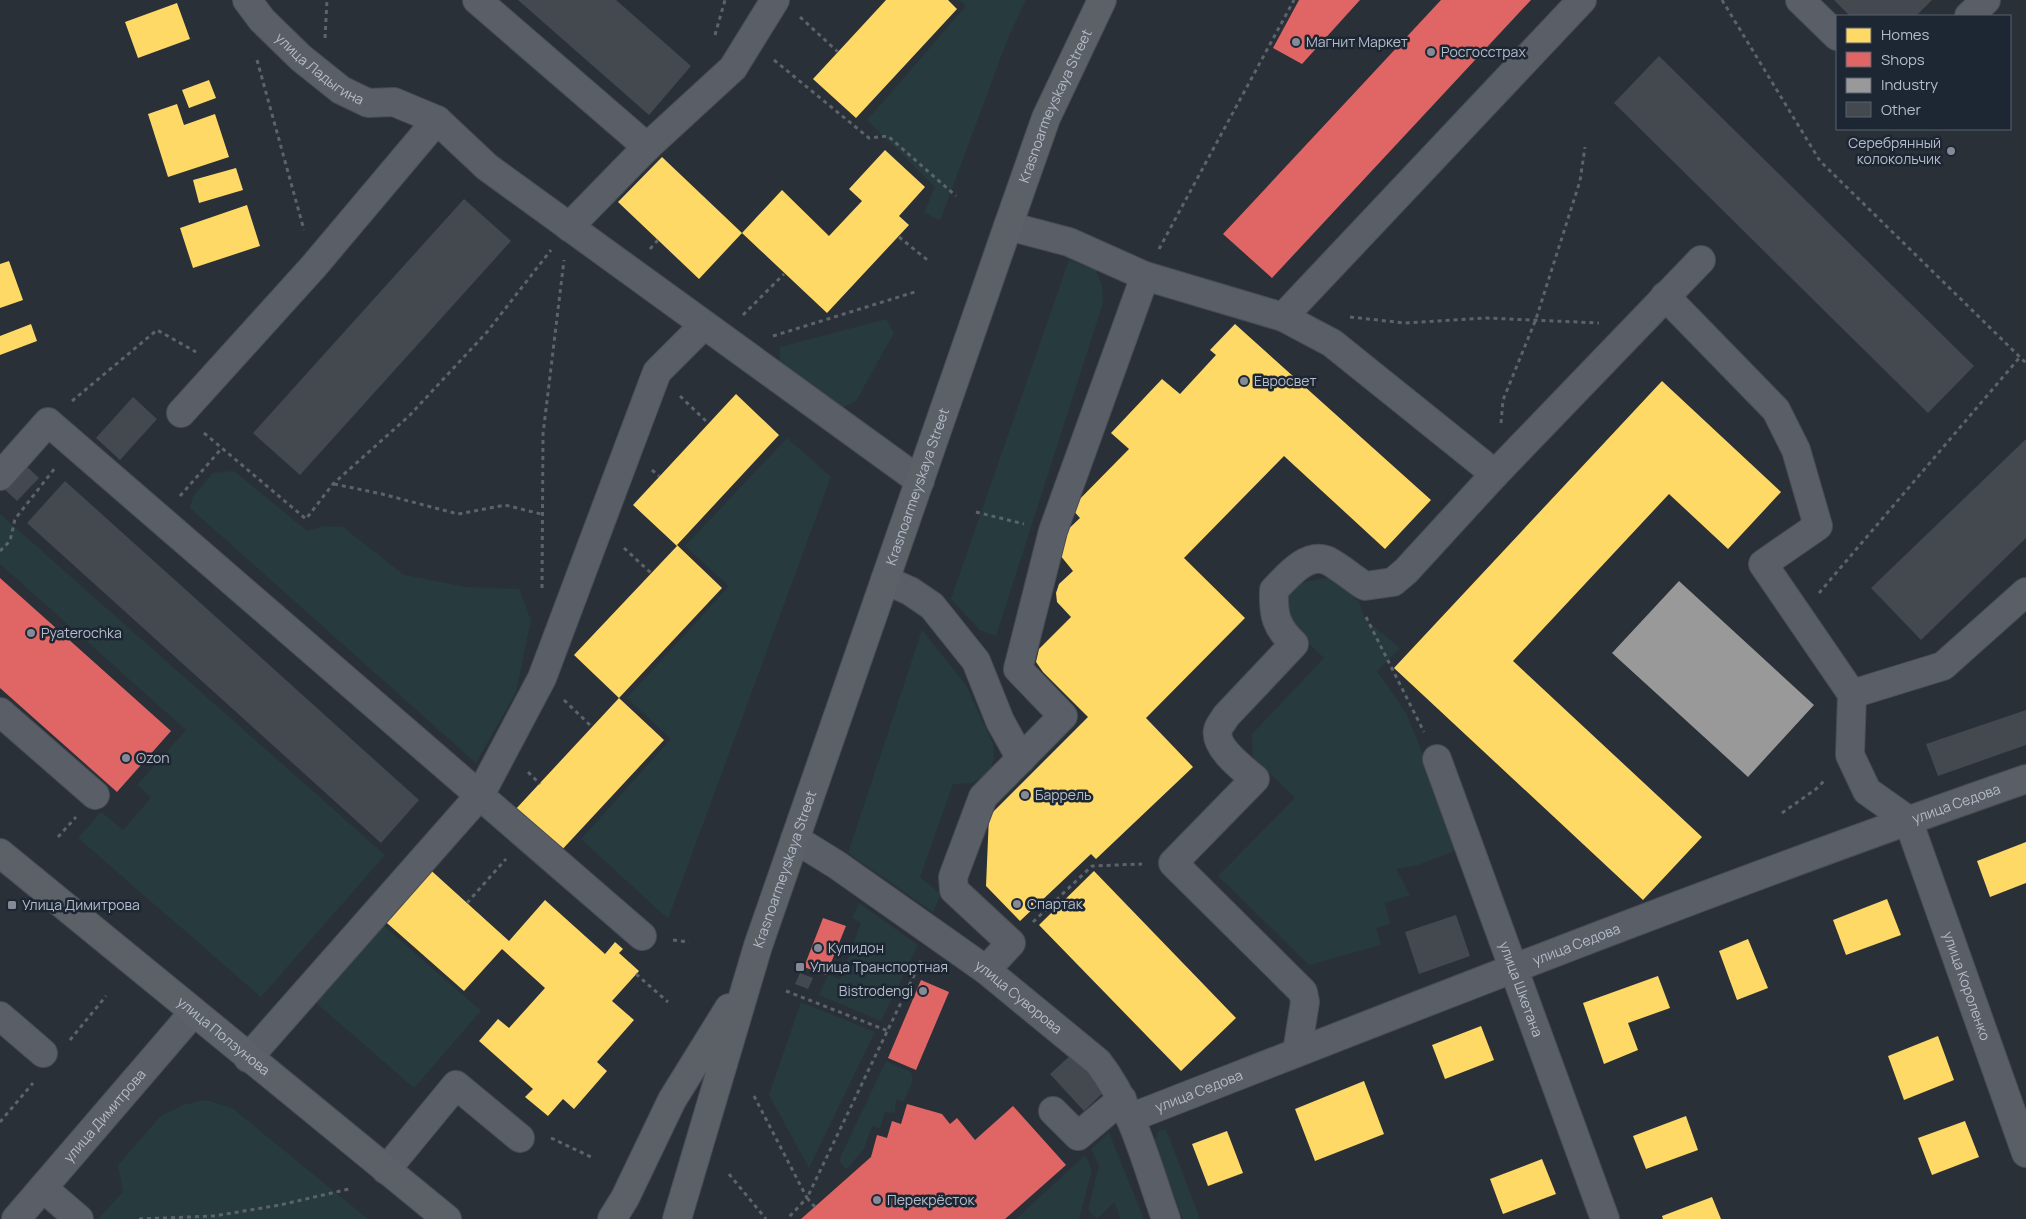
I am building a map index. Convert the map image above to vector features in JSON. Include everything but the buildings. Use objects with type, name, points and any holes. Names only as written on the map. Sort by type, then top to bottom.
[{"type":"main road","name":"Krasnoarmeyskaya Street","points":[[677,1219],[747,980],[1008,226],[1046,118],[1102,0]]},
{"type":"main road","name":"улица Ползунова","points":[[0,853],[192,1013],[446,1219]]},
{"type":"main road","name":"Krasnoarmeyskaya Street","points":[[612,1218],[624,1198],[672,1100],[747,980]]},
{"type":"street","name":"улица Ладыгина","points":[[247,0],[262,20],[301,58],[341,90],[368,103],[394,102],[437,120]]},
{"type":"street","points":[[477,0],[647,147]]},
{"type":"street","points":[[1283,317],[1582,0]]},
{"type":"street","points":[[1800,0],[1836,35]]},
{"type":"street","points":[[1970,15],[1986,0]]},
{"type":"street","points":[[568,228],[647,147],[734,68],[750,41],[786,6]]},
{"type":"street","points":[[181,413],[314,266],[437,120],[486,167],[920,481]]},
{"type":"street","points":[[1008,226],[1068,242],[1145,276],[1283,317],[1332,343],[1495,474]]},
{"type":"street","points":[[1298,1052],[1305,1002],[1303,992],[1172,863],[1255,779],[1229,755],[1219,742],[1218,730],[1226,716],[1294,644],[1278,626],[1273,607],[1274,590],[1298,566],[1314,560],[1325,560],[1365,586],[1393,582],[1406,571],[1495,474],[1701,260]]},
{"type":"street","points":[[986,970],[1011,943],[954,890],[953,877],[983,797],[1063,716],[1018,668],[1053,531],[1145,276]]},
{"type":"street","points":[[1665,296],[1776,410],[1796,450],[1818,526],[1763,564],[1852,694],[1850,756],[1867,791],[1908,820]]},
{"type":"street","points":[[248,1058],[480,795],[542,678],[657,372],[720,337]]},
{"type":"street","points":[[0,476],[48,422],[642,936]]},
{"type":"street","points":[[885,580],[910,592],[932,606],[976,661],[1000,721],[1021,759]]},
{"type":"street","points":[[1852,694],[1943,666],[2026,592]]},
{"type":"street","points":[[0,712],[95,795]]},
{"type":"street","name":"улица Шкетана","points":[[1437,759],[1605,1219]]},
{"type":"street","name":"улица Седова","points":[[1053,1111],[1078,1136],[1126,1109],[1298,1052],[1513,968],[1908,820],[2026,779]]},
{"type":"street","name":"улица Короленко","points":[[1908,820],[2026,1153]]},
{"type":"street","name":"улица Суворова","points":[[795,839],[837,865],[986,970],[1098,1062],[1110,1078],[1126,1109],[1166,1219]]},
{"type":"street","name":"улица Димитрова","points":[[16,1219],[192,1013]]},
{"type":"street","points":[[0,1016],[43,1053]]},
{"type":"street","points":[[386,1170],[456,1085],[520,1138]]},
{"type":"street","points":[[43,1188],[79,1219]]},
{"type":"path","points":[[1145,276],[1294,0]]},
{"type":"path","points":[[1722,0],[1820,161],[2026,363]]},
{"type":"path","points":[[786,6],[838,52]]},
{"type":"path","points":[[750,41],[869,138],[888,136],[956,196]]},
{"type":"path","points":[[257,57],[314,266]]},
{"type":"path","points":[[1500,428],[1504,400],[1536,319],[1580,181],[1585,147]]},
{"type":"path","points":[[181,413],[306,519],[333,484],[410,415],[486,332],[568,228]]},
{"type":"path","points":[[542,592],[543,434],[568,228]]},
{"type":"path","points":[[898,237],[930,262]]},
{"type":"path","points":[[720,337],[784,274]]},
{"type":"path","points":[[720,337],[918,291]]},
{"type":"path","points":[[1348,317],[1405,323],[1486,318],[1638,325]]},
{"type":"path","points":[[48,422],[157,330],[222,368]]},
{"type":"path","points":[[1799,617],[2020,357]]},
{"type":"path","points":[[0,551],[10,541],[15,519],[73,444]]},
{"type":"path","points":[[160,519],[222,448]]},
{"type":"path","points":[[333,484],[382,494],[458,514],[505,505],[541,514]]},
{"type":"path","points":[[976,512],[1053,531]]},
{"type":"path","points":[[1363,611],[1437,759]]},
{"type":"path","points":[[542,678],[592,727]]},
{"type":"path","points":[[1782,813],[1816,789],[1850,756]]},
{"type":"path","points":[[467,903],[527,836]]},
{"type":"path","points":[[1011,943],[1092,866],[1172,863]]},
{"type":"path","points":[[636,974],[668,1002]]},
{"type":"path","points":[[786,991],[888,1031],[807,1198],[787,1219]]},
{"type":"path","points":[[754,1096],[807,1198],[815,1207]]},
{"type":"path","points":[[520,1138],[542,1134],[591,1157]]},
{"type":"path","points":[[729,1174],[766,1219]]},
{"type":"path","points":[[139,1219],[214,1216],[280,1205],[349,1189]]},
{"type":"green space","points":[[959,0],[1026,0],[1008,38],[940,221],[924,212],[935,187],[867,120],[966,6]]},
{"type":"green space","points":[[1069,260],[1096,270],[1102,286],[1103,303],[996,636],[980,630],[951,599]]},
{"type":"green space","points":[[886,319],[894,333],[856,401],[837,410],[780,366],[780,347]]},
{"type":"green space","points":[[787,438],[831,477],[668,919],[581,839],[671,739],[627,698],[729,586],[685,546]]},
{"type":"green space","points":[[234,471],[307,531],[323,526],[343,527],[404,575],[466,587],[519,589],[531,620],[516,692],[476,763],[190,508],[193,496],[213,473]]},
{"type":"green space","points":[[0,514],[385,855],[261,997],[78,838],[101,812],[123,830],[151,798],[137,785],[186,730],[0,564]]},
{"type":"green space","points":[[1332,577],[1359,602],[1365,619],[1400,648],[1377,671],[1406,713],[1462,848],[1418,865],[1396,869],[1410,895],[1385,903],[1390,924],[1376,928],[1381,945],[1309,965],[1218,876],[1295,798],[1253,757],[1252,734],[1324,658],[1287,623],[1282,600],[1300,583]]},
{"type":"green space","points":[[922,630],[966,685],[993,744],[994,758],[991,768],[983,777],[972,783],[953,784],[920,877],[941,894],[933,912],[848,853]]},
{"type":"green space","points":[[859,903],[918,945],[881,1021],[819,995],[828,975],[840,979],[861,923],[852,918]]},
{"type":"green space","points":[[376,919],[481,1011],[414,1088],[308,996]]},
{"type":"green space","points":[[801,1002],[875,1032],[809,1168],[769,1095]]},
{"type":"green space","points":[[886,1061],[911,1072],[913,1081],[903,1102],[896,1099],[895,1113],[885,1112],[880,1128],[872,1126],[864,1149],[846,1170],[839,1160]]},
{"type":"green space","points":[[206,1100],[232,1108],[368,1219],[98,1219],[123,1192],[118,1165],[161,1116],[183,1105]]},
{"type":"green space","points":[[1166,1129],[1200,1219],[1183,1219],[1154,1141],[1159,1131]]},
{"type":"green space","points":[[1109,1133],[1144,1219],[1121,1219],[1114,1202],[1097,1219],[1088,1210],[1099,1166],[1091,1149]]},
{"type":"green space","points":[[1085,1155],[1092,1170],[1079,1219],[1016,1219]]},
{"type":"place","name":"Магнит Маркет","points":[[1296,42]]},
{"type":"place","name":"Росгосстрах","points":[[1431,52]]},
{"type":"place","name":"Серебрянный колокольчик","points":[[1951,151]]},
{"type":"place","name":"Евросвет","points":[[1244,381]]},
{"type":"place","name":"Pyaterochka","points":[[31,633]]},
{"type":"place","name":"Ozon","points":[[126,758]]},
{"type":"place","name":"Баррель","points":[[1025,795]]},
{"type":"place","name":"Спартак","points":[[1017,904]]},
{"type":"place","name":"Улица Димитрова","points":[[12,905]]},
{"type":"place","name":"Купидон","points":[[818,948]]},
{"type":"place","name":"Улица Транспортная","points":[[800,967]]},
{"type":"place","name":"Bistrodengi","points":[[923,991]]},
{"type":"place","name":"Перекрёсток","points":[[877,1200]]}]
